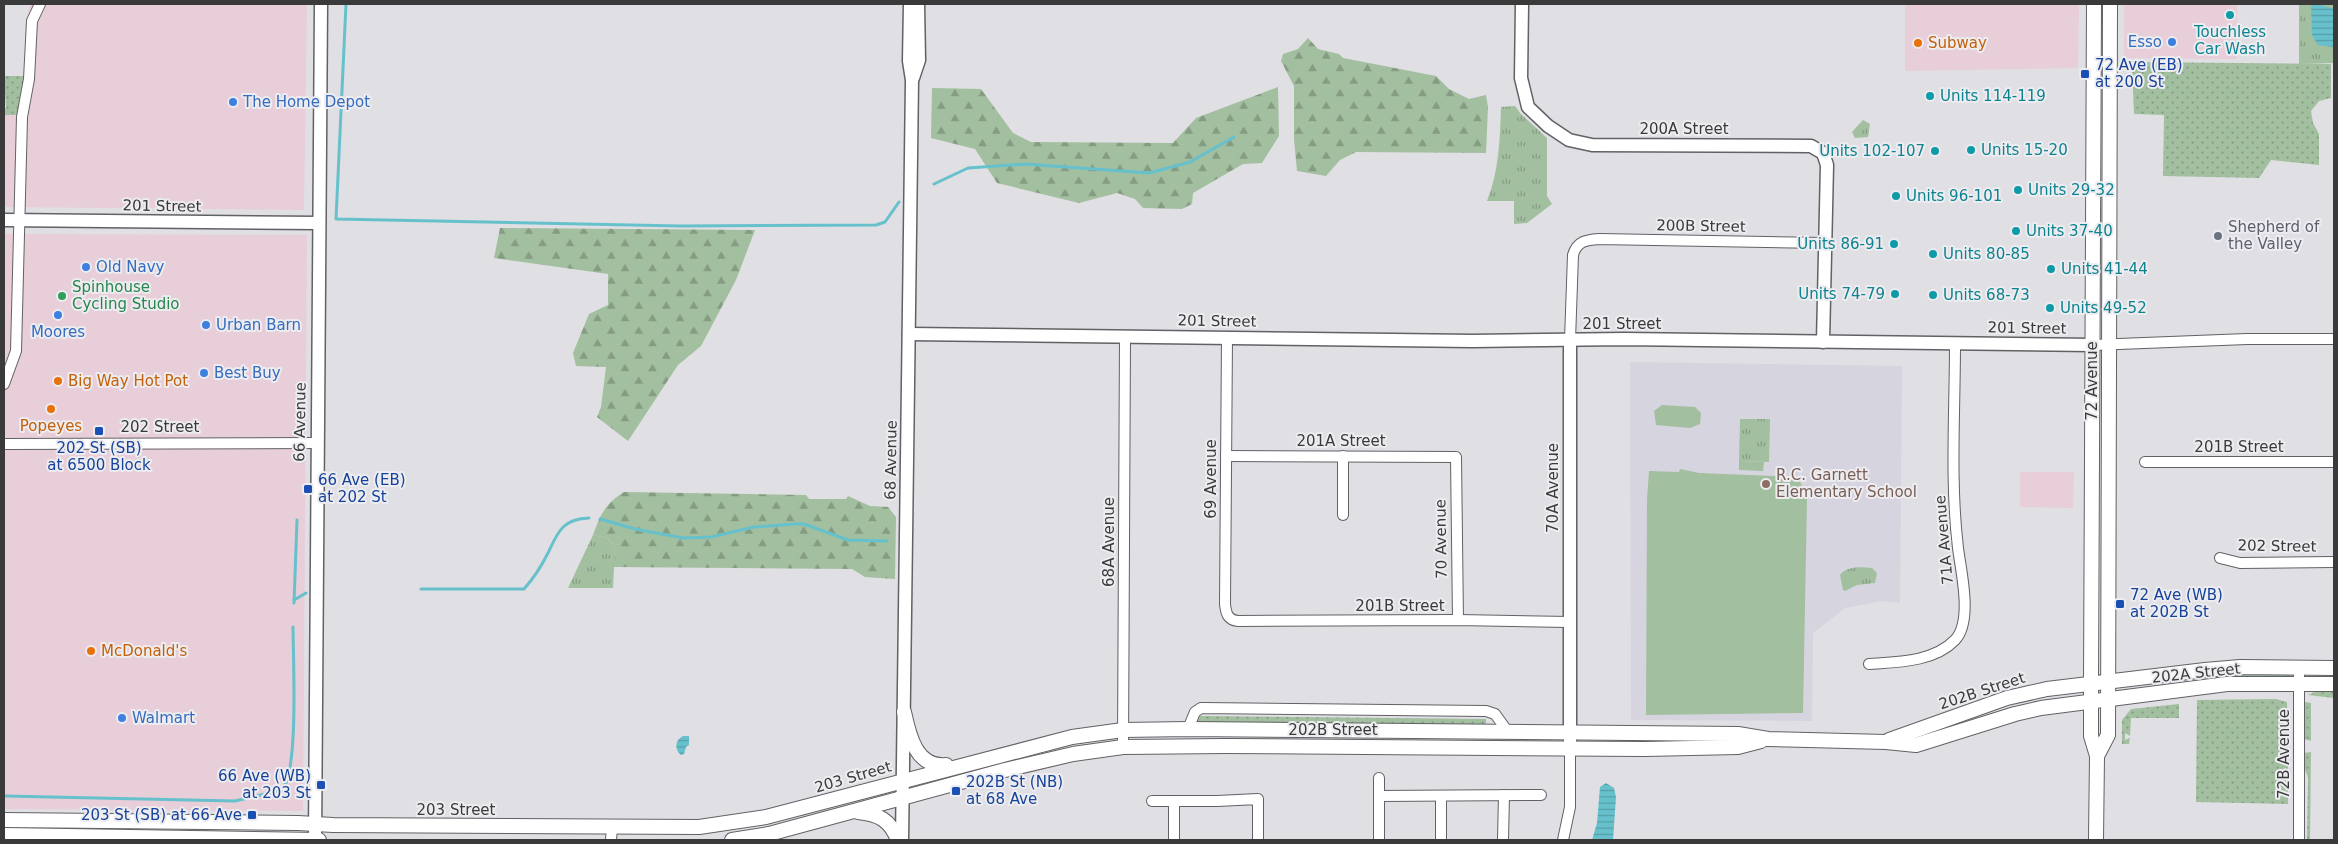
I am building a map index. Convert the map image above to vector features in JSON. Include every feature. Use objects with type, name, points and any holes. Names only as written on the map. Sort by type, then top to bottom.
[{"type":"main road","name":"72 Avenue","points":[[2094,4],[2091,736],[2097,756],[2096,840]]},
{"type":"main road","name":"72 Avenue","points":[[2097,756],[2108,735],[2110,4]]},
{"type":"main road","name":"202A Street","points":[[2091,684],[2205,670],[2334,668]]},
{"type":"main road","name":"202B Street","points":[[1886,742],[2007,698],[2047,689],[2091,684]]},
{"type":"main road","name":"202A Street","points":[[2091,702],[2227,684],[2334,684]]},
{"type":"main road","name":"202B Street","points":[[903,780],[1046,742],[1123,730],[1188,728],[1738,734],[1768,739],[1886,742],[1916,745],[1938,740],[2015,714],[2091,702]]},
{"type":"main road","points":[[904,712],[908,734],[914,747],[928,763],[941,766],[962,764]]},
{"type":"main road","name":"202B Street","points":[[903,797],[1050,759],[1123,747],[1243,746],[1570,749],[1738,747],[1768,739]]},
{"type":"main road","name":"203 Street","points":[[4,820],[313,824],[611,834],[737,822],[809,806],[903,780]]},
{"type":"main road","points":[[732,840],[769,834],[903,797]]},
{"type":"main road","points":[[854,812],[877,815],[885,819],[894,830],[898,840]]},
{"type":"main road","points":[[4,836],[319,840]]},
{"type":"street","points":[[4,384],[16,352],[22,118],[29,79],[32,21],[40,4]]},
{"type":"street","name":"66 Avenue","points":[[314,840],[321,4]]},
{"type":"street","name":"68 Avenue","points":[[902,840],[912,80],[909,62],[910,4]]},
{"type":"street","name":"68 Avenue","points":[[912,80],[919,60],[918,4]]},
{"type":"street","name":"200A Street","points":[[1522,4],[1521,78],[1528,107],[1548,126],[1569,140],[1592,145],[1811,146],[1823,153],[1827,165],[1825,243]]},
{"type":"street","name":"201 Street","points":[[4,220],[319,223]]},
{"type":"street","name":"200B Street","points":[[1578,245],[1582,241],[1599,239],[1825,243]]},
{"type":"street","points":[[1822,342],[1825,243]]},
{"type":"street","name":"70A Avenue","points":[[1570,733],[1570,340],[1572,264],[1575,249],[1578,245]]},
{"type":"street","name":"201 Street","points":[[909,334],[1492,342],[1570,340],[2093,345],[2334,339]]},
{"type":"street","name":"68A Avenue","points":[[1123,747],[1125,336]]},
{"type":"street","name":"69 Avenue","points":[[1227,338],[1225,604],[1231,620]]},
{"type":"street","name":"71A Avenue","points":[[1869,664],[1929,656],[1955,640],[1962,626],[1963,590],[1955,521],[1955,343]]},
{"type":"street","name":"202 Street","points":[[4,444],[17,442],[316,443]]},
{"type":"street","name":"201A Street","points":[[1226,456],[1456,457]]},
{"type":"street","points":[[1343,456],[1343,515]]},
{"type":"street","name":"70 Avenue","points":[[1456,457],[1458,620]]},
{"type":"street","name":"201B Street","points":[[2145,462],[2334,462]]},
{"type":"street","name":"202 Street","points":[[2220,558],[2240,563],[2334,562]]},
{"type":"street","name":"201B Street","points":[[1231,620],[1238,622],[1458,620],[1569,622]]},
{"type":"street","name":"72B Avenue","points":[[2299,840],[2300,668]]},
{"type":"street","name":"202B Street","points":[[1188,728],[1195,712],[1201,708],[1486,711],[1498,717],[1508,732]]},
{"type":"street","points":[[1563,840],[1570,807],[1570,733]]},
{"type":"street","points":[[1379,778],[1380,840]]},
{"type":"street","points":[[1503,840],[1504,795]]},
{"type":"street","points":[[1379,796],[1541,795]]},
{"type":"street","points":[[1441,796],[1441,840]]},
{"type":"street","points":[[1152,801],[1217,802],[1258,799],[1258,840]]},
{"type":"street","points":[[1174,801],[1174,840]]},
{"type":"shaded area","points":[[30,4],[307,4],[304,210],[4,207],[4,115],[17,115],[25,79],[26,21]]},
{"type":"shaded area","points":[[1905,4],[2079,4],[2078,68],[1905,71]]},
{"type":"shaded area","points":[[2124,4],[2237,4],[2237,59],[2124,58]]},
{"type":"shaded area","points":[[4,234],[307,235],[303,811],[4,809]]},
{"type":"shaded area","name":"R.C. Garnett Elementary School","points":[[1630,362],[1902,366],[1900,603],[1882,601],[1845,608],[1813,633],[1812,721],[1631,720]]},
{"type":"shaded area","points":[[2020,472],[2074,472],[2073,508],[2020,507]]},
{"type":"green space","points":[[2299,4],[2334,4],[2334,63],[2299,64]]},
{"type":"green space","points":[[1308,38],[1318,49],[1339,54],[1343,58],[1436,76],[1449,89],[1469,99],[1486,95],[1488,107],[1486,153],[1356,152],[1340,160],[1326,176],[1297,171],[1294,139],[1294,86],[1281,61],[1283,54],[1298,49]]},
{"type":"green space","points":[[2132,62],[2331,64],[2331,98],[2319,101],[2311,111],[2313,123],[2319,134],[2319,165],[2271,160],[2259,178],[2163,176],[2164,115],[2134,114]]},
{"type":"green space","points":[[4,76],[26,76],[17,115],[4,115],[4,109],[6,108]]},
{"type":"green space","points":[[1278,87],[1279,136],[1262,163],[1243,164],[1193,193],[1192,204],[1182,209],[1143,208],[1135,199],[1117,193],[1079,203],[997,183],[975,149],[931,138],[932,88],[981,89],[1013,133],[1031,142],[1173,143],[1196,118]]},
{"type":"green space","points":[[1515,106],[1547,138],[1547,196],[1552,204],[1527,223],[1514,224],[1514,201],[1487,201],[1496,167],[1501,107]]},
{"type":"green space","points":[[1863,120],[1870,124],[1868,137],[1855,138],[1852,132]]},
{"type":"green space","points":[[500,228],[755,230],[736,280],[701,346],[678,365],[628,441],[597,417],[601,407],[606,367],[576,366],[573,353],[589,314],[608,305],[608,274],[494,258]]},
{"type":"green space","points":[[1662,405],[1695,407],[1701,413],[1700,424],[1690,428],[1656,425],[1654,411]]},
{"type":"green space","points":[[1740,419],[1770,419],[1769,462],[1739,461]]},
{"type":"green space","points":[[1739,461],[1764,462],[1763,471],[1739,470]]},
{"type":"green space","points":[[1680,469],[1699,473],[1798,477],[1807,498],[1803,713],[1646,715],[1647,499],[1649,471],[1679,472]]},
{"type":"green space","points":[[624,492],[806,495],[809,499],[846,499],[848,496],[870,506],[888,507],[896,517],[895,579],[865,577],[852,569],[613,567],[615,546],[607,538],[593,535],[604,510]]},
{"type":"green space","points":[[593,535],[607,538],[615,546],[613,588],[568,588]]},
{"type":"green space","points":[[1854,568],[1872,568],[1877,573],[1875,583],[1857,585],[1845,591],[1843,590],[1840,575],[1843,572]]},
{"type":"green space","points":[[2231,674],[2291,674],[2293,677],[2205,680],[2204,677]]},
{"type":"green space","points":[[2317,691],[2334,691],[2334,698],[2308,695]]},
{"type":"green space","points":[[2276,699],[2287,702],[2288,804],[2196,802],[2197,700]]},
{"type":"green space","points":[[2305,702],[2311,703],[2311,741],[2304,739]]},
{"type":"green space","points":[[2179,704],[2179,718],[2131,718],[2130,736],[2125,733],[2125,740],[2130,738],[2129,744],[2122,744],[2122,720],[2131,709]]},
{"type":"green space","points":[[1200,716],[1486,719],[1486,725],[1197,722]]},
{"type":"green space","points":[[2311,752],[2310,840],[2307,840],[2308,777],[2304,768],[2304,753]]},
{"type":"water","points":[[2317,4],[2334,9],[2334,47],[2318,45],[2312,35],[2311,6]]},
{"type":"water","points":[[683,736],[689,736],[689,745],[686,747],[684,754],[681,755],[676,745]]},
{"type":"water","points":[[1606,783],[1614,788],[1616,797],[1613,840],[1592,840],[1597,823],[1600,787]]},
{"type":"waterway","points":[[346,4],[336,219],[680,226],[876,225],[885,222],[899,202]]},
{"type":"waterway","points":[[934,184],[968,168],[1025,164],[1149,173],[1190,162],[1234,137]]},
{"type":"waterway","points":[[421,589],[524,589],[546,558],[562,528],[573,521],[589,518]]},
{"type":"waterway","points":[[600,519],[635,529],[683,538],[711,537],[754,527],[804,524],[848,540],[887,541]]},
{"type":"waterway","points":[[294,603],[297,520]]},
{"type":"waterway","points":[[294,600],[306,593]]},
{"type":"waterway","points":[[5,796],[235,801],[282,790],[287,779],[291,761],[293,738],[293,627]]},
{"type":"place","name":"Touchless Car Wash","points":[[2230,15]]},
{"type":"place","name":"Esso","points":[[2172,42]]},
{"type":"place","name":"Subway","points":[[1918,43]]},
{"type":"place","name":"72 Ave (EB) at 200 St","points":[[2085,74]]},
{"type":"place","name":"Units 114-119","points":[[1930,96]]},
{"type":"place","name":"The Home Depot","points":[[233,102]]},
{"type":"place","name":"Units 15-20","points":[[1971,150]]},
{"type":"place","name":"Units 102-107","points":[[1935,151]]},
{"type":"place","name":"Units 29-32","points":[[2018,190]]},
{"type":"place","name":"Units 96-101","points":[[1896,196]]},
{"type":"place","name":"Units 37-40","points":[[2016,231]]},
{"type":"place","name":"Shepherd of the Valley","points":[[2218,236]]},
{"type":"place","name":"Units 86-91","points":[[1894,244]]},
{"type":"place","name":"Units 80-85","points":[[1933,254]]},
{"type":"place","name":"Old Navy","points":[[86,267]]},
{"type":"place","name":"Units 41-44","points":[[2051,269]]},
{"type":"place","name":"Units 74-79","points":[[1895,294]]},
{"type":"place","name":"Units 68-73","points":[[1933,295]]},
{"type":"place","name":"Spinhouse Cycling Studio","points":[[62,296]]},
{"type":"place","name":"Units 49-52","points":[[2050,308]]},
{"type":"place","name":"Moores","points":[[58,315]]},
{"type":"place","name":"Urban Barn","points":[[206,325]]},
{"type":"place","name":"Best Buy","points":[[204,373]]},
{"type":"place","name":"Big Way Hot Pot","points":[[58,381]]},
{"type":"place","name":"Popeyes","points":[[51,409]]},
{"type":"place","name":"202 St (SB) at 6500 Block","points":[[99,431]]},
{"type":"place","name":"R.C. Garnett Elementary School","points":[[1766,484]]},
{"type":"place","name":"66 Ave (EB) at 202 St","points":[[308,489]]},
{"type":"place","name":"72 Ave (WB) at 202B St","points":[[2120,604]]},
{"type":"place","name":"McDonald's","points":[[91,651]]},
{"type":"place","name":"Walmart","points":[[122,718]]},
{"type":"place","name":"66 Ave (WB) at 203 St","points":[[321,785]]},
{"type":"place","name":"202B St (NB) at 68 Ave","points":[[956,791]]},
{"type":"place","name":"203 St (SB) at 66 Ave","points":[[252,815]]}]
